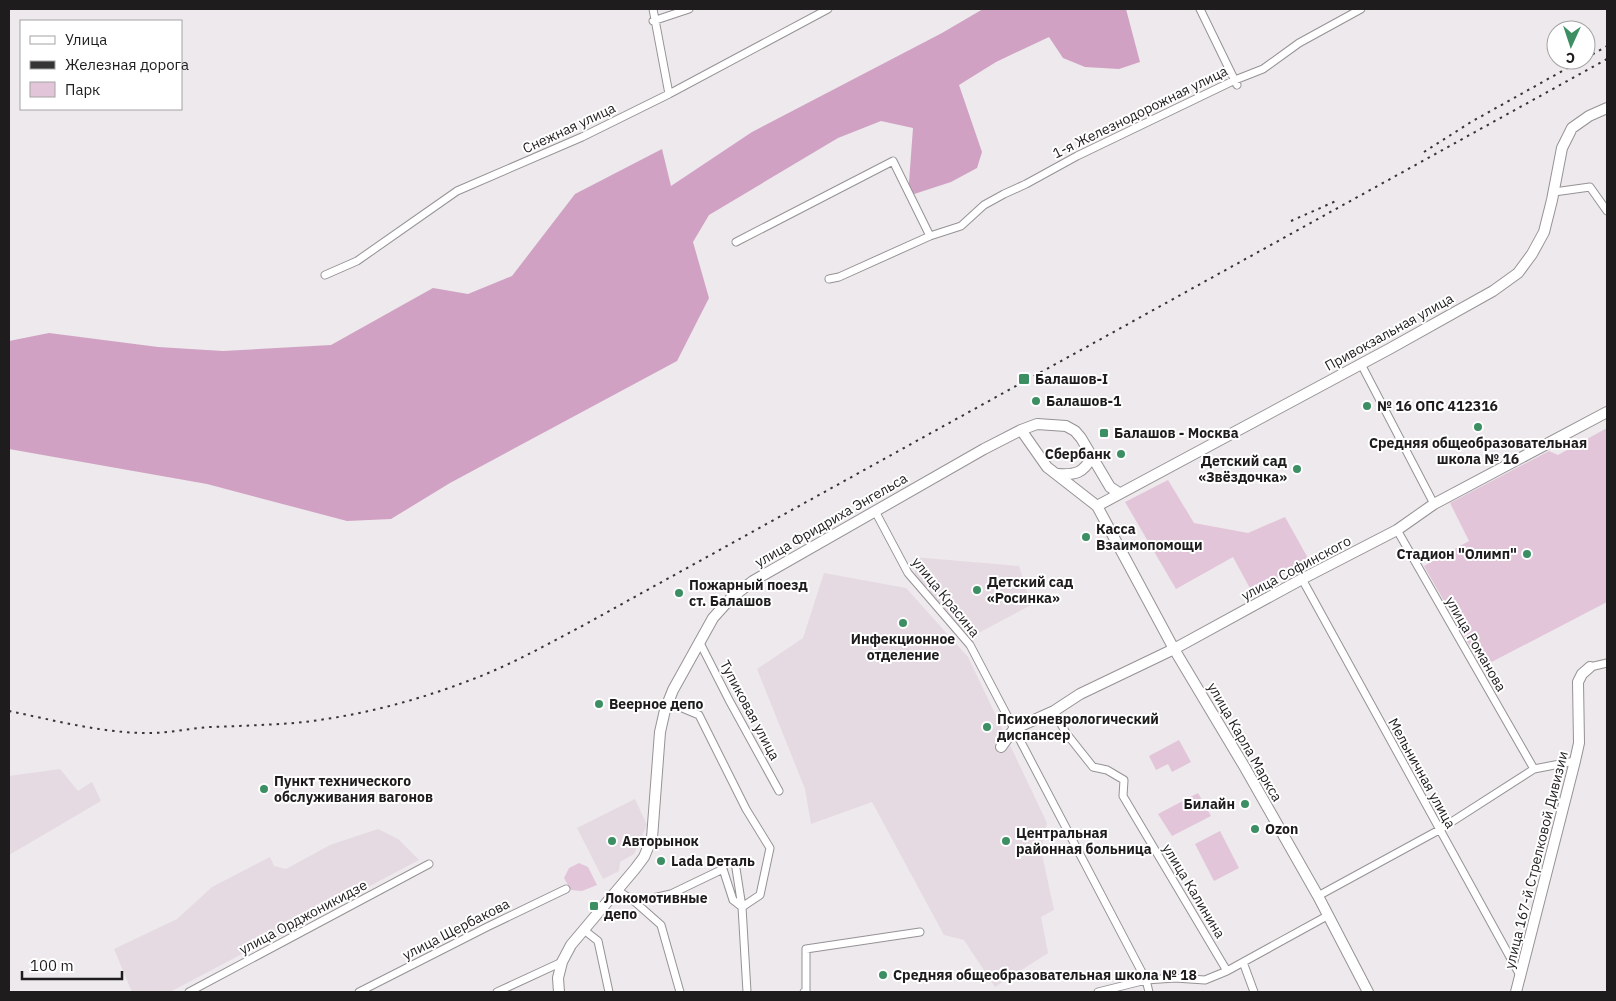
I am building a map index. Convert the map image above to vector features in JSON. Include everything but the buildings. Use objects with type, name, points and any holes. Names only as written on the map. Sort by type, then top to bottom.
[{"type":"main road","name":"Привокзальная улица","points":[[1097,506],[1119,492],[1360,364],[1486,294],[1518,273],[1532,254],[1544,232],[1562,148],[1572,128],[1588,116],[1607,108]]},
{"type":"main road","name":"улица Софинского","points":[[1014,729],[1054,712],[1080,694],[1174,649],[1397,530],[1434,504],[1607,412]]},
{"type":"main road","name":"улица Фридриха Энгельса","points":[[562,962],[571,944],[644,857],[652,838],[660,732],[668,702],[713,618],[731,598],[753,581],[984,449],[1037,424],[1066,426],[1075,430],[1110,487],[1119,492]]},
{"type":"main road","points":[[1021,430],[1047,467],[1097,506]]},
{"type":"main road","points":[[1057,474],[1070,475],[1085,468],[1092,457]]},
{"type":"main road","name":"улица Карла Маркса","points":[[1097,506],[1174,649],[1244,766],[1318,896],[1368,992]]},
{"type":"main road","name":"улица 167-й Стрелковой Дивизии","points":[[1516,992],[1576,761],[1579,743],[1578,682],[1582,674],[1590,667]]},
{"type":"main road","points":[[1001,747],[1014,729]]},
{"type":"main road","points":[[559,992],[558,978],[562,962]]},
{"type":"street","points":[[653,9],[669,94]]},
{"type":"street","points":[[654,21],[689,9]]},
{"type":"street","name":"Снежная улица","points":[[324,275],[357,261],[457,191],[582,137],[669,94],[828,9]]},
{"type":"street","points":[[1200,9],[1236,82]]},
{"type":"street","name":"1-я Железнодорожная улица","points":[[829,279],[839,277],[930,236],[961,226],[984,205],[1004,194],[1077,156],[1263,69],[1299,43],[1361,9]]},
{"type":"street","points":[[736,242],[893,161],[930,236]]},
{"type":"street","points":[[1554,192],[1590,188],[1607,211]]},
{"type":"street","points":[[1360,364],[1434,504]]},
{"type":"street","name":"улица Красина","points":[[876,511],[908,573],[970,645],[1146,980],[1149,992]]},
{"type":"street","name":"улица Романова","points":[[1397,530],[1534,769]]},
{"type":"street","name":"Мельничная улица","points":[[1302,580],[1521,977]]},
{"type":"street","name":"Тупиковая улица","points":[[699,642],[779,791]]},
{"type":"street","name":"улица 167-й Стрелковой Дивизии","points":[[1590,667],[1607,664]]},
{"type":"street","points":[[668,702],[699,715],[746,809],[770,848],[760,896],[742,907]]},
{"type":"street","name":"улица Калинина","points":[[1054,712],[1066,733],[1093,767],[1107,770],[1124,780],[1123,796],[1227,971]]},
{"type":"street","points":[[1318,896],[1439,830],[1534,769],[1576,761]]},
{"type":"street","points":[[735,862],[742,907],[748,992]]},
{"type":"street","name":"улица Орджоникидзе","points":[[189,992],[429,864]]},
{"type":"street","points":[[636,902],[671,894],[723,870],[733,900],[742,907]]},
{"type":"street","name":"улица Щербакова","points":[[359,992],[566,889]]},
{"type":"street","points":[[617,890],[636,902],[661,925],[680,992]]},
{"type":"street","points":[[1098,992],[1146,980],[1175,978],[1205,980],[1227,971],[1327,916]]},
{"type":"street","points":[[584,930],[598,941],[609,992]]},
{"type":"street","points":[[804,992],[806,992],[806,950],[920,932]]},
{"type":"street","points":[[496,992],[562,962]]},
{"type":"street","points":[[1243,962],[1254,992]]},
{"type":"shaded area","points":[[983,9],[1126,9],[1140,62],[1119,69],[1085,67],[1063,58],[1049,37],[996,62],[959,85],[982,152],[977,168],[951,182],[908,196],[913,128],[881,121],[838,138],[709,215],[693,242],[709,298],[677,361],[450,483],[391,519],[347,521],[207,484],[9,449],[9,341],[49,333],[158,347],[223,351],[331,345],[433,288],[468,294],[512,276],[575,194],[662,149],[671,186],[752,132],[942,33]]},
{"type":"shaded area","name":"Детский сад «Росинка»","points":[[914,557],[1019,566],[1031,605],[969,638],[915,574]]},
{"type":"shaded area","points":[[824,573],[906,588],[968,657],[1047,823],[1041,850],[1054,910],[1041,917],[1048,953],[995,987],[964,940],[944,935],[872,802],[811,824],[805,789],[757,669],[803,638]]},
{"type":"shaded area","points":[[60,769],[78,791],[92,782],[101,801],[9,855],[9,776]]},
{"type":"shaded area","name":"Авторынок","points":[[635,799],[647,825],[634,854],[620,862],[619,871],[603,879],[577,828]]},
{"type":"shaded area","points":[[378,829],[398,839],[419,860],[170,992],[132,992],[114,949],[177,919],[212,887],[270,857],[274,866],[286,869],[330,845]]},
{"type":"green space","name":"Стадион \"Олимп\"","points":[[1607,428],[1607,602],[1482,667],[1424,566],[1469,541],[1450,503],[1549,451],[1558,455]]},
{"type":"green space","points":[[1168,480],[1194,523],[1248,533],[1285,517],[1309,560],[1252,592],[1233,557],[1176,589],[1125,502]]},
{"type":"green space","points":[[1179,740],[1191,762],[1172,772],[1168,764],[1156,770],[1149,756]]},
{"type":"green space","points":[[1198,793],[1211,816],[1172,836],[1158,814]]},
{"type":"green space","points":[[1220,831],[1239,868],[1214,881],[1195,844]]},
{"type":"green space","points":[[579,863],[588,867],[597,885],[582,891],[571,890],[564,878],[569,868]]},
{"type":"railway","points":[[1596,52],[1607,46]]},
{"type":"railway","points":[[9,711],[80,726],[134,733],[295,723],[383,708],[447,689],[498,669],[584,625],[1607,59]]},
{"type":"railway","points":[[1424,152],[1471,122],[1564,70]]},
{"type":"railway","points":[[1291,221],[1336,201]]},
{"type":"place","name":"Балашов-I","points":[[1024,379]]},
{"type":"place","name":"Балашов-1","points":[[1036,401]]},
{"type":"place","name":"№ 16 ОПС 412316","points":[[1367,406]]},
{"type":"place","name":"Средняя общеобразовательная школа № 16","points":[[1478,427]]},
{"type":"place","name":"Балашов - Москва","points":[[1104,433]]},
{"type":"place","name":"Сбербанк","points":[[1121,454]]},
{"type":"place","name":"Детский сад «Звёздочка»","points":[[1297,469]]},
{"type":"place","name":"Касса Взаимопомощи","points":[[1086,537]]},
{"type":"place","name":"Стадион \"Олимп\"","points":[[1527,554]]},
{"type":"place","name":"Детский сад «Росинка»","points":[[977,590]]},
{"type":"place","name":"Пожарный поезд ст. Балашов","points":[[679,593]]},
{"type":"place","name":"Инфекционное отделение","points":[[903,623]]},
{"type":"place","name":"Веерное депо","points":[[599,704]]},
{"type":"place","name":"Психоневрологический диспансер","points":[[987,727]]},
{"type":"place","name":"Пункт технического обслуживания вагонов","points":[[264,789]]},
{"type":"place","name":"Билайн","points":[[1245,804]]},
{"type":"place","name":"Ozon","points":[[1255,829]]},
{"type":"place","name":"Авторынок","points":[[612,841]]},
{"type":"place","name":"Центральная районная больница","points":[[1006,841]]},
{"type":"place","name":"Lada Dеталь","points":[[661,861]]},
{"type":"place","name":"Локомотивные депо","points":[[594,906]]},
{"type":"place","name":"Средняя общеобразовательная школа № 18","points":[[883,975]]}]
